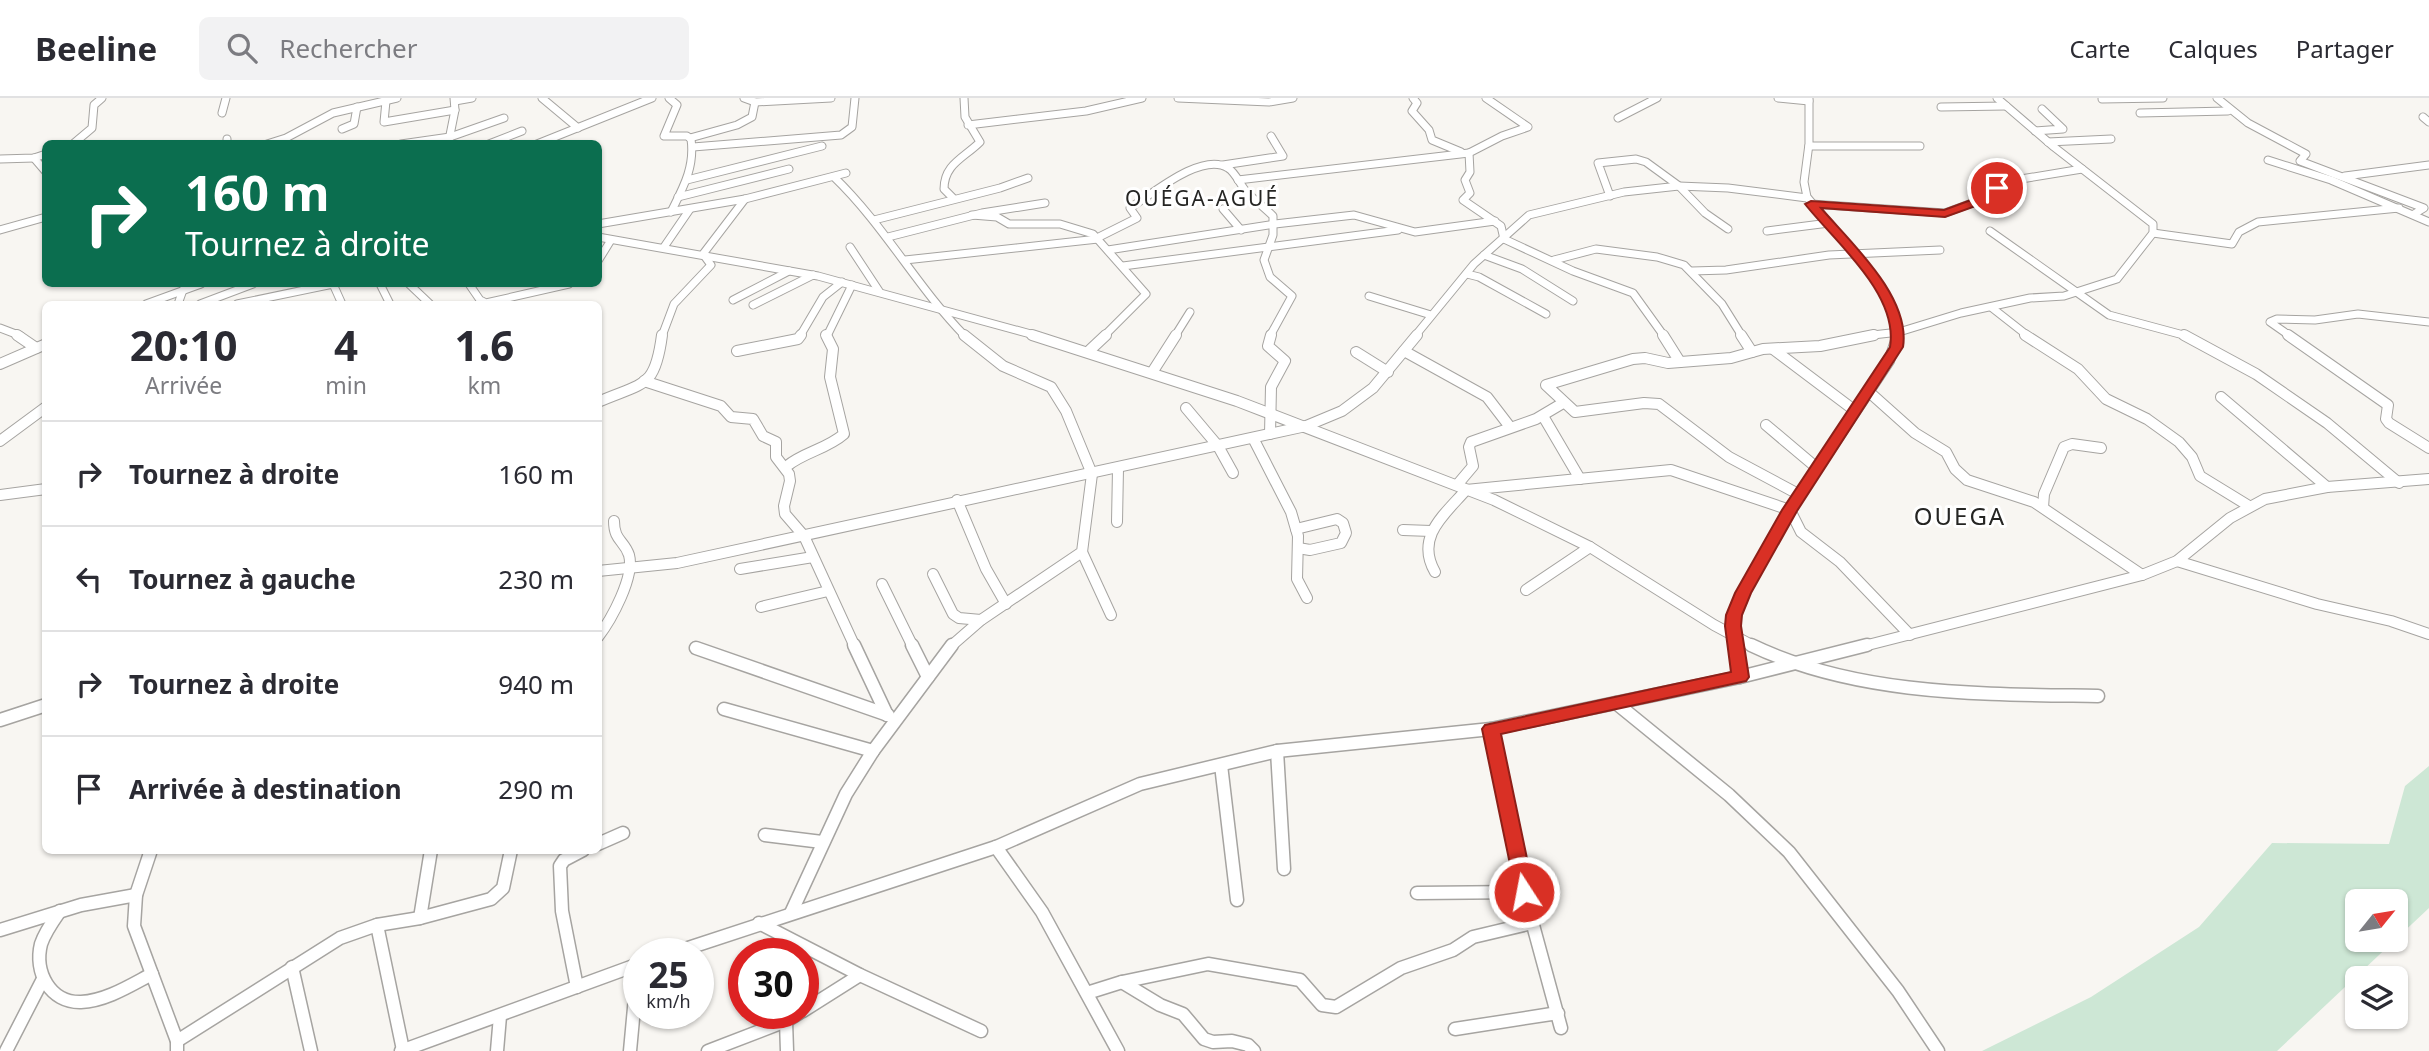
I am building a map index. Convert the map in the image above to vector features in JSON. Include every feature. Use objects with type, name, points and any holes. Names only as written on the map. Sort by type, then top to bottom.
[{"type":"street","points":[[79,140],[93,128],[96,117],[94,105],[102,98]]},
{"type":"street","points":[[222,113],[226,98]]},
{"type":"street","points":[[280,140],[333,113],[397,98]]},
{"type":"street","points":[[448,140],[455,110],[454,100],[472,98]]},
{"type":"street","points":[[542,98],[578,128]]},
{"type":"street","points":[[547,140],[650,98]]},
{"type":"street","points":[[668,98],[677,105],[677,110],[664,136],[690,138],[735,128],[752,117],[755,102]]},
{"type":"street","points":[[744,98],[755,102],[831,98]]},
{"type":"street","points":[[693,147],[841,135],[852,127],[855,98]]},
{"type":"street","points":[[953,198],[944,189],[946,171],[951,164],[981,142],[962,112],[964,98]]},
{"type":"street","points":[[968,125],[1103,108],[1142,98]]},
{"type":"street","points":[[1178,98],[1269,102],[1293,98]]},
{"type":"street","points":[[1413,98],[1417,103],[1412,111],[1429,130],[1432,140],[1468,153]]},
{"type":"street","points":[[1238,180],[1468,153],[1528,127],[1487,98]]},
{"type":"street","points":[[1618,118],[1657,98]]},
{"type":"street","points":[[1740,677],[1734,615],[1743,593],[1790,510],[1854,410],[1889,362],[1899,332],[1883,292],[1854,253],[1809,201],[1803,181],[1809,146],[1809,100],[1778,98]]},
{"type":"street","points":[[1800,495],[1729,457],[1659,404],[1644,403],[1579,412],[1563,403],[1546,387],[1548,384],[1633,359],[1645,358],[1668,363],[1731,358],[1752,352],[1820,346],[1870,335],[1899,332],[2040,296],[2064,296],[2117,279],[2153,233],[2153,224],[2048,142],[1997,98]]},
{"type":"street","points":[[2102,99],[2163,98]]},
{"type":"street","points":[[2217,98],[2228,111],[2306,154],[2300,161],[2424,208],[2414,214]]},
{"type":"street","points":[[382,101],[384,122],[455,110]]},
{"type":"street","points":[[1941,107],[2006,106]]},
{"type":"street","points":[[342,129],[354,124],[357,107]]},
{"type":"street","points":[[2035,131],[2063,129],[2042,109]]},
{"type":"street","points":[[2140,113],[2228,111]]},
{"type":"street","points":[[448,140],[504,118]]},
{"type":"street","points":[[499,140],[522,131]]},
{"type":"street","points":[[905,260],[1098,238],[1137,218],[1129,208],[1171,181],[1202,166],[1283,156],[1271,136]]},
{"type":"street","points":[[671,212],[687,180],[693,147],[690,138]]},
{"type":"street","points":[[2048,142],[2111,139]]},
{"type":"street","points":[[687,180],[822,146]]},
{"type":"street","points":[[1809,146],[1920,146]]},
{"type":"street","points":[[1468,153],[1471,169],[1465,180],[1470,193],[1463,200],[1503,228],[1504,239]]},
{"type":"street","points":[[0,159],[42,155]]},
{"type":"street","points":[[777,157],[804,184]]},
{"type":"street","points":[[34,158],[42,168]]},
{"type":"street","points":[[1610,196],[1596,164],[1642,160],[1679,186],[1705,213],[1728,229]]},
{"type":"street","points":[[2268,160],[2331,180],[2429,222]]},
{"type":"street","points":[[1223,165],[1228,167],[1246,191],[1271,213],[1275,224],[1264,256],[1270,277],[1292,295],[1267,342],[1284,361],[1273,381],[1269,413],[1270,434]]},
{"type":"street","points":[[2345,176],[2429,165]]},
{"type":"street","points":[[678,197],[789,169]]},
{"type":"street","points":[[602,571],[677,563],[1306,426],[1351,405],[1388,372],[1431,315],[1484,255],[1523,219],[1535,212],[1633,191],[1679,186],[1728,188],[1809,201],[1945,213],[1983,199],[2003,182],[2082,169]]},
{"type":"street","points":[[602,223],[745,199],[846,173]]},
{"type":"street","points":[[834,177],[858,199],[941,309],[996,361],[1051,387],[1055,392],[1066,411],[1092,474],[1082,552],[1085,566],[1107,597],[1111,615]]},
{"type":"street","points":[[874,219],[1000,188],[1028,178]]},
{"type":"street","points":[[703,254],[745,199]]},
{"type":"street","points":[[888,237],[972,215],[1045,203]]},
{"type":"street","points":[[2153,233],[2232,244],[2239,232],[2258,222],[2399,208]]},
{"type":"street","points":[[664,247],[690,209]]},
{"type":"street","points":[[1223,209],[1241,230]]},
{"type":"street","points":[[972,215],[997,218],[1009,224],[1060,224],[1084,229],[1098,238],[1124,266],[1146,294],[1090,350]]},
{"type":"street","points":[[1108,250],[1275,224],[1354,215],[1403,230]]},
{"type":"street","points":[[0,230],[42,217]]},
{"type":"street","points":[[1124,266],[1269,246],[1403,230],[1426,231],[1495,221]]},
{"type":"street","points":[[1767,231],[1829,223]]},
{"type":"street","points":[[1990,230],[2109,315],[2181,333],[2239,364],[2327,423],[2399,483]]},
{"type":"street","points":[[602,238],[703,254],[847,283],[1153,370],[1306,426],[1461,488],[1590,547],[1735,635],[1794,662],[1844,675],[1939,689],[2010,695],[2098,696]]},
{"type":"street","points":[[1504,239],[1573,271],[1637,296],[1680,362]]},
{"type":"street","points":[[602,255],[611,240]]},
{"type":"street","points":[[850,247],[879,291]]},
{"type":"street","points":[[1554,260],[1589,250],[1608,250],[1657,257],[1692,271],[1726,270],[1854,253],[1940,250]]},
{"type":"street","points":[[602,400],[644,382],[657,368],[663,332],[677,298],[686,286],[711,265],[703,254]]},
{"type":"street","points":[[1484,255],[1522,269],[1573,301]]},
{"type":"street","points":[[733,300],[789,271]]},
{"type":"street","points":[[1692,271],[1722,304],[1752,352]]},
{"type":"street","points":[[1467,274],[1479,277],[1546,314]]},
{"type":"street","points":[[753,305],[813,275]]},
{"type":"street","points":[[737,351],[798,339],[823,298],[847,283]]},
{"type":"street","points":[[787,466],[802,455],[838,440],[844,434],[830,377],[833,349],[826,335],[847,283]]},
{"type":"street","points":[[154,301],[192,287]]},
{"type":"street","points":[[208,301],[245,287]]},
{"type":"street","points":[[251,301],[319,287]]},
{"type":"street","points":[[412,287],[427,301]]},
{"type":"street","points":[[471,287],[482,301]]},
{"type":"street","points":[[496,301],[560,287]]},
{"type":"street","points":[[179,301],[183,290]]},
{"type":"street","points":[[1369,296],[1431,315]]},
{"type":"street","points":[[1991,307],[2024,334],[2078,369],[2105,399],[2147,419],[2179,442],[2192,457],[2200,476],[2249,506]]},
{"type":"street","points":[[1153,370],[1190,312]]},
{"type":"street","points":[[2429,321],[2358,314],[2315,320],[2277,319],[2270,322],[2388,405],[2386,419],[2389,424],[2429,448]]},
{"type":"street","points":[[0,328],[41,346]]},
{"type":"street","points":[[0,339],[15,333]]},
{"type":"street","points":[[0,364],[41,346]]},
{"type":"street","points":[[1773,349],[1854,410]]},
{"type":"street","points":[[1404,351],[1488,397],[1510,427]]},
{"type":"street","points":[[1356,352],[1388,372]]},
{"type":"street","points":[[644,382],[721,405],[731,417],[753,419],[763,436],[776,442],[776,457],[787,466],[791,487],[784,512],[804,536],[828,591],[892,716]]},
{"type":"street","points":[[1868,391],[1915,433],[1946,452],[1955,470],[1967,480],[2024,497],[2043,507],[2142,575]]},
{"type":"street","points":[[2221,397],[2311,477],[2327,487]]},
{"type":"street","points":[[1435,572],[1427,558],[1431,531],[1473,466],[1469,447],[1471,442],[1543,416],[1563,403]]},
{"type":"street","points":[[1186,408],[1218,446],[1233,473]]},
{"type":"street","points":[[0,441],[42,410]]},
{"type":"street","points":[[1543,416],[1580,478]]},
{"type":"street","points":[[1766,425],[1817,468]]},
{"type":"street","points":[[1253,438],[1289,506],[1297,533],[1297,579],[1307,598]]},
{"type":"street","points":[[2043,507],[2044,494],[2064,447],[2072,444],[2101,448]]},
{"type":"street","points":[[1117,522],[1118,469]]},
{"type":"street","points":[[1461,488],[1671,470],[1790,510],[1801,532],[1840,562],[1910,635]]},
{"type":"street","points":[[714,939],[996,846],[1140,784],[1277,751],[1491,729],[1740,677],[2142,575],[2177,561],[2249,506],[2284,493],[2429,479]]},
{"type":"street","points":[[0,495],[42,490]]},
{"type":"street","points":[[957,500],[986,569],[1006,604]]},
{"type":"street","points":[[1297,533],[1333,520],[1340,521],[1346,528],[1344,540],[1310,550],[1298,548]]},
{"type":"street","points":[[602,629],[631,569],[628,552],[614,534],[614,521]]},
{"type":"street","points":[[1404,530],[1431,531]]},
{"type":"street","points":[[1297,533],[1325,545]]},
{"type":"street","points":[[1526,590],[1590,547]]},
{"type":"street","points":[[791,913],[822,842],[892,716],[928,677],[948,648],[981,620],[1082,552]]},
{"type":"street","points":[[740,569],[813,556]]},
{"type":"street","points":[[2177,561],[2317,604],[2391,621],[2429,634]]},
{"type":"street","points":[[933,574],[953,614],[959,618],[981,620]]},
{"type":"street","points":[[882,584],[928,677]]},
{"type":"street","points":[[761,607],[828,591]]},
{"type":"street","points":[[696,648],[892,716]]},
{"type":"street","points":[[1616,703],[1729,795],[1788,852],[1905,1001],[1938,1051]]},
{"type":"street","points":[[0,720],[42,706]]},
{"type":"street","points":[[724,709],[873,751]]},
{"type":"street","points":[[1491,729],[1524,892],[1561,1028]]},
{"type":"street","points":[[1277,751],[1284,869]]},
{"type":"street","points":[[1222,765],[1237,900]]},
{"type":"street","points":[[602,842],[623,833]]},
{"type":"street","points":[[765,835],[822,842]]},
{"type":"street","points":[[996,846],[1042,912],[1118,1051]]},
{"type":"street","points":[[150,854],[136,895],[134,926],[177,1046],[292,967],[340,938],[377,925],[420,918],[491,899],[503,888],[510,854]]},
{"type":"street","points":[[420,918],[430,854]]},
{"type":"street","points":[[575,854],[564,860],[560,866],[562,911],[577,987]]},
{"type":"street","points":[[1417,893],[1524,892]]},
{"type":"street","points":[[0,930],[60,911],[136,895]]},
{"type":"street","points":[[60,911],[41,945],[39,969],[55,995],[67,1002],[84,1002],[107,995],[152,974]]},
{"type":"street","points":[[759,923],[860,975],[981,1031]]},
{"type":"street","points":[[1087,993],[1122,982],[1208,964],[1300,980],[1322,1006],[1336,1007],[1401,968],[1453,950],[1485,933],[1532,923]]},
{"type":"street","points":[[377,925],[402,1051],[623,970]]},
{"type":"street","points":[[292,967],[311,1051]]},
{"type":"street","points":[[819,1001],[860,975]]},
{"type":"street","points":[[6,1051],[43,979]]},
{"type":"street","points":[[1122,982],[1183,1014],[1204,1039],[1213,1042],[1232,1041],[1248,1045],[1254,1051]]},
{"type":"street","points":[[1455,1029],[1558,1013]]},
{"type":"street","points":[[497,1051],[500,1016]]},
{"type":"street","points":[[631,1051],[633,1029]]},
{"type":"street","points":[[708,1051],[762,1029]]},
{"type":"street","points":[[787,1051],[792,1029]]},
{"type":"green space","points":[[2429,766],[2429,908],[2408,928],[2408,889],[2345,889],[2345,952],[2382,952],[2367,966],[2345,966],[2345,987],[2277,1051],[1982,1051],[2091,997],[2199,927],[2272,843],[2389,844],[2405,786]]},
{"type":"district","name":"OUÉGA-AGUÉ","points":[[1202,199]]},
{"type":"district","name":"OUEGA","points":[[1960,517]]},
{"type":"route","points":[[1524,892],[1491,729],[1740,677],[1733,626],[1734,615],[1743,593],[1790,510],[1854,410],[1889,362],[1896,347],[1899,332],[1883,292],[1872,274],[1811,204],[1945,213],[1983,199],[1997,188]]}]
